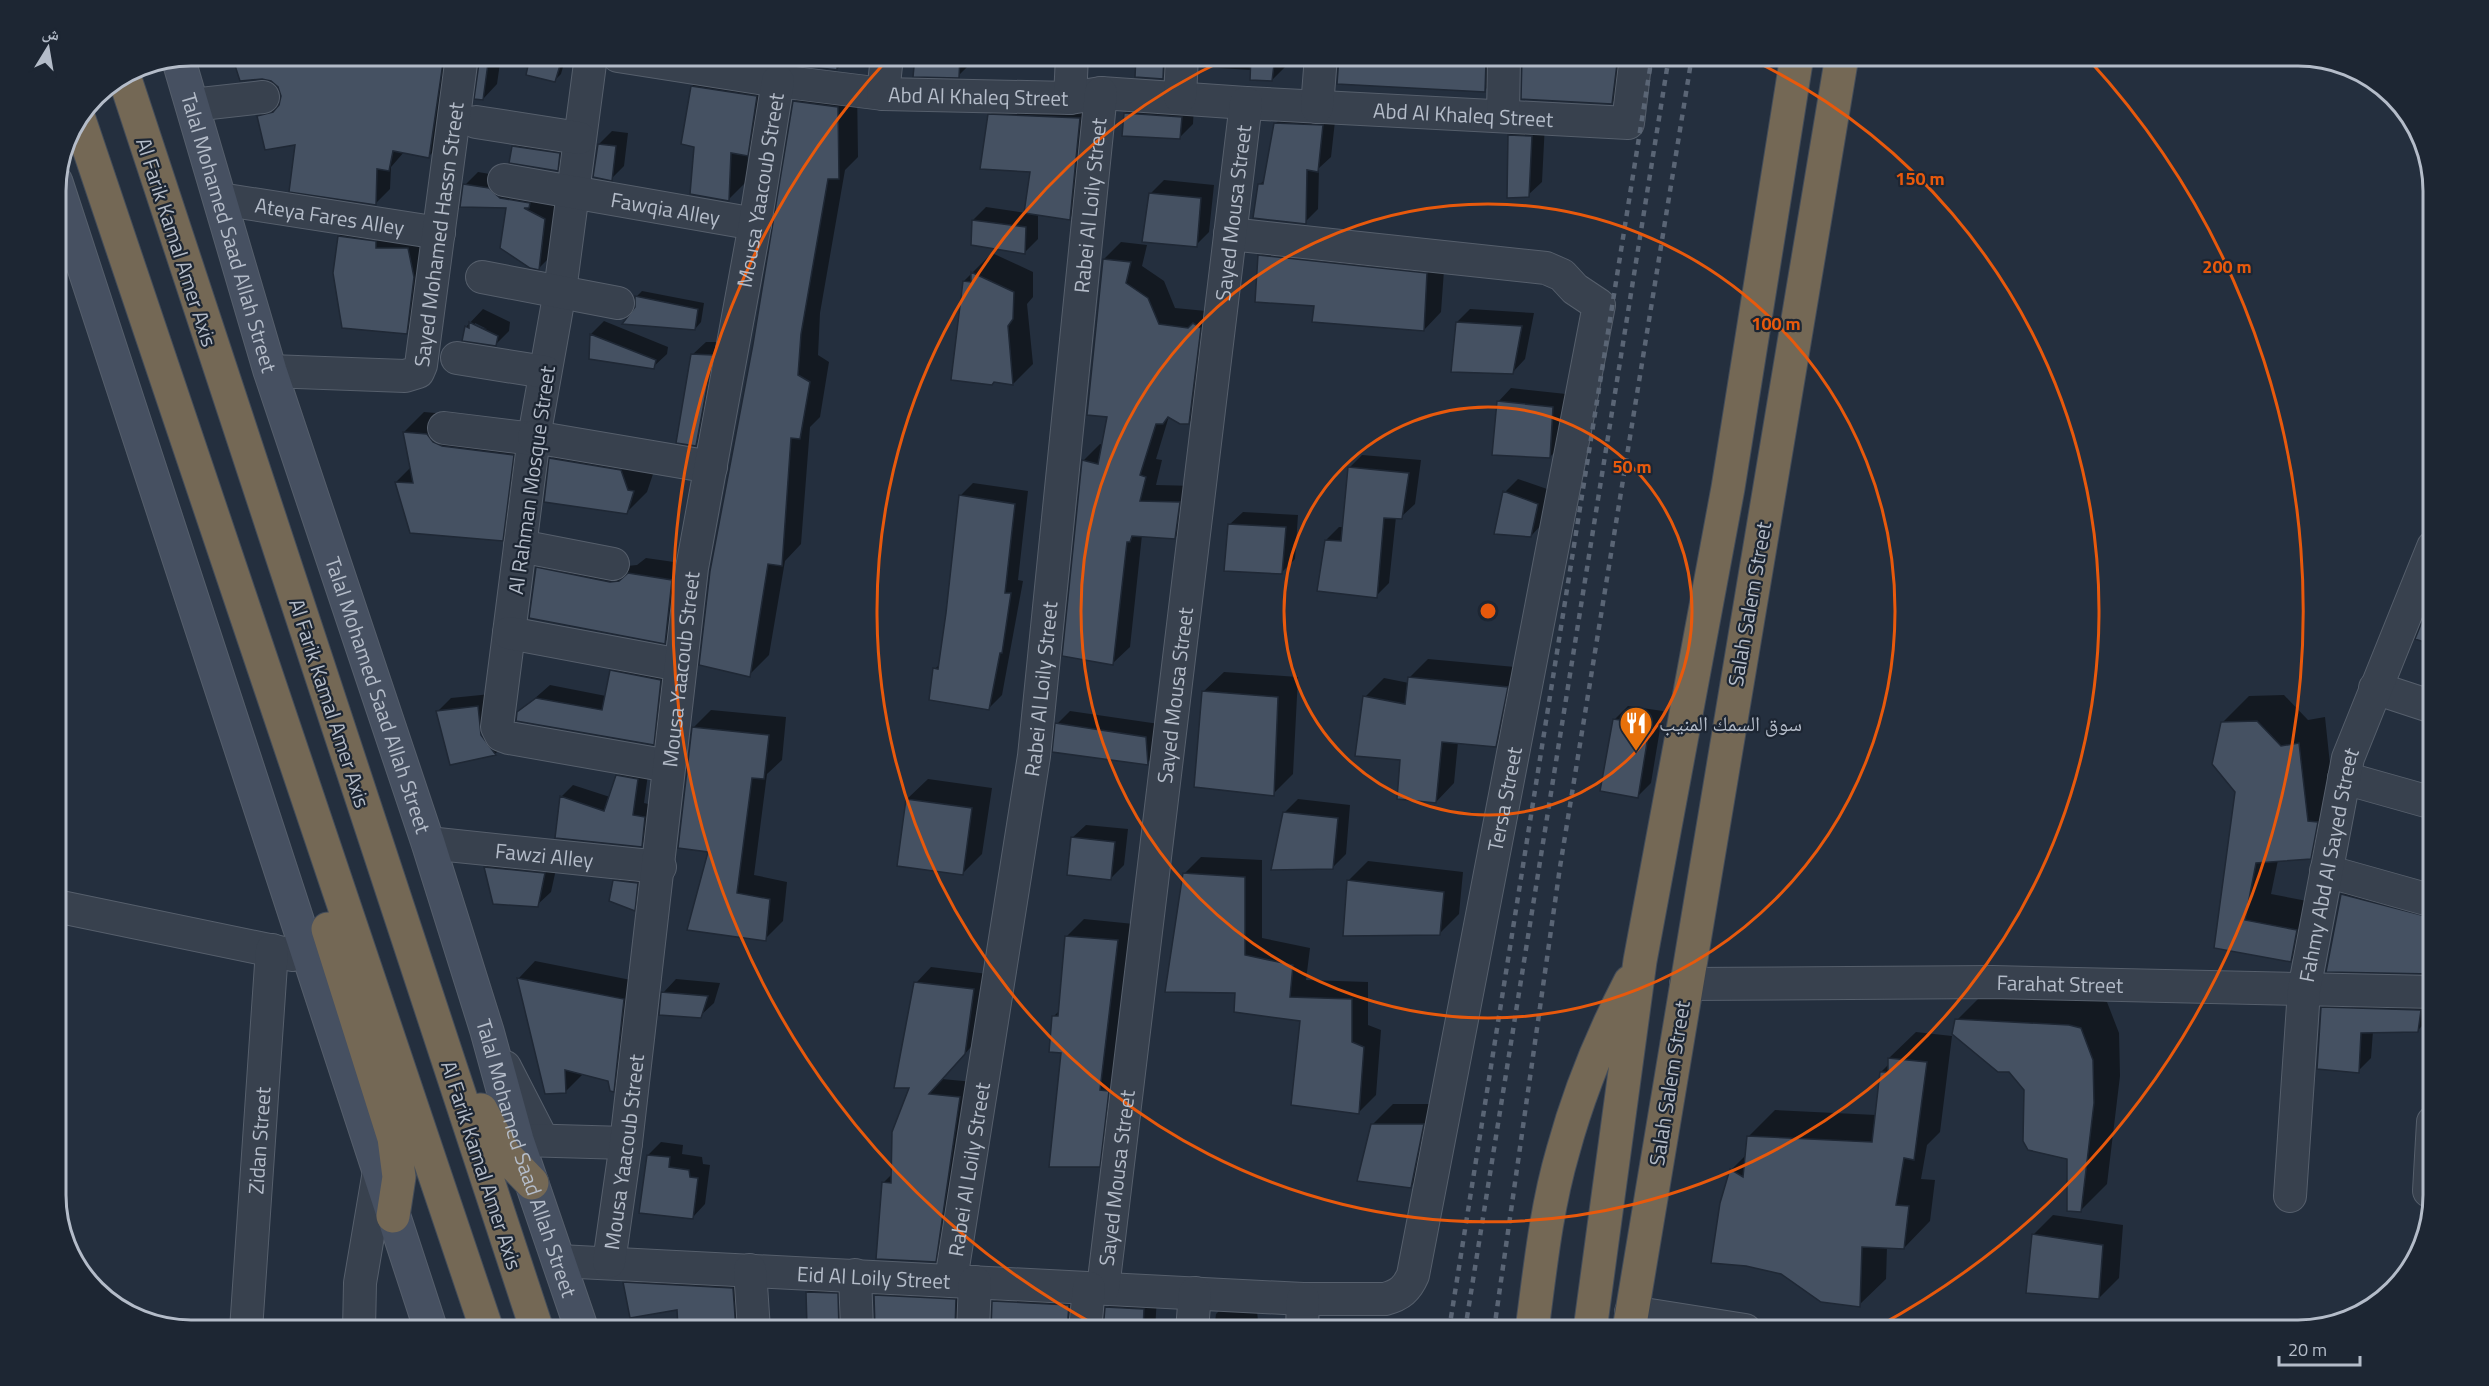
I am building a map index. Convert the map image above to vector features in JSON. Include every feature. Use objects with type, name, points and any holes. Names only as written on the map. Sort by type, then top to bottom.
[{"type":"highway","name":"Salah Salem Street","points":[[1591,1320],[1640,962],[1728,488],[1795,66]]},
{"type":"highway","name":"Salah Salem Street","points":[[1630,1320],[1840,66]]},
{"type":"highway","name":"Al Farik Kamal Amer Axis","points":[[127,84],[534,1320]]},
{"type":"highway","points":[[83,130],[484,1320]]},
{"type":"highway","points":[[1766,247],[1808,256]]},
{"type":"highway","points":[[368,819],[380,833],[397,866],[484,1118],[504,1154],[532,1184]]},
{"type":"highway","points":[[316,824],[313,869],[316,891],[394,1138],[399,1177],[393,1216]]},
{"type":"highway","points":[[1533,1320],[1547,1219],[1562,1152],[1583,1086],[1609,1023],[1640,962]]},
{"type":"main road","name":"Talal Mohamed Saad Allah Street","points":[[181,67],[270,371],[428,843],[487,1031],[530,1139],[532,1184],[579,1320]]},
{"type":"main road","points":[[66,213],[427,1320]]},
{"type":"street","name":"Sayed Mohamed Hassn Street","points":[[270,371],[405,376],[418,372],[421,365],[461,66]]},
{"type":"street","name":"Al Rahman Mosque Street","points":[[590,66],[560,291],[534,438],[497,723],[501,735],[509,738],[669,766]]},
{"type":"street","name":"Abd Al Khaleq Street","points":[[716,66],[778,81],[883,94],[1070,98],[1101,93],[1180,96],[1246,103],[1628,123],[1635,66]]},
{"type":"street","points":[[883,94],[886,66]]},
{"type":"street","points":[[1070,98],[1072,66]]},
{"type":"street","points":[[1180,96],[1182,66]]},
{"type":"street","points":[[1317,107],[1320,66]]},
{"type":"street","points":[[1503,116],[1504,66]]},
{"type":"street","name":"Mousa Yaacoub Street","points":[[609,1262],[660,867],[692,568],[755,224],[778,81]]},
{"type":"street","name":"Rabei Al Loily Street","points":[[971,1320],[963,1281],[1034,756],[1101,93]]},
{"type":"street","points":[[192,105],[263,97]]},
{"type":"street","name":"Sayed Mousa Street","points":[[1088,1320],[1096,1288],[1246,103]]},
{"type":"street","points":[[476,122],[579,138]]},
{"type":"street","name":"Fawqia Alley","points":[[504,180],[755,224]]},
{"type":"street","name":"Ateya Fares Alley","points":[[219,199],[439,233]]},
{"type":"street","name":"Tersa Street","points":[[1230,234],[1546,267],[1562,275],[1575,289],[1599,305],[1413,1275],[1403,1291]]},
{"type":"street","points":[[482,277],[618,303]]},
{"type":"street","points":[[457,358],[545,372]]},
{"type":"street","points":[[444,428],[534,438],[711,467]]},
{"type":"street","points":[[520,546],[613,564]]},
{"type":"street","name":"Fahmy Abd Al Sayed Street","points":[[2290,1196],[2304,990],[2351,745],[2375,688],[2423,600]]},
{"type":"street","points":[[509,633],[680,665]]},
{"type":"street","points":[[2375,688],[2423,704]]},
{"type":"street","points":[[2344,778],[2423,800]]},
{"type":"street","name":"Fawzi Alley","points":[[428,843],[660,867]]},
{"type":"street","points":[[2326,871],[2423,898]]},
{"type":"street","points":[[66,908],[308,959]]},
{"type":"street","name":"Zidan Street","points":[[247,1320],[272,950]]},
{"type":"street","name":"Farahat Street","points":[[1686,984],[1994,982],[2423,992]]},
{"type":"street","points":[[530,1139],[626,1143]]},
{"type":"street","points":[[359,1320],[360,1283],[379,1171]]},
{"type":"street","name":"Eid Al Loily Street","points":[[559,1261],[1303,1299],[1385,1299],[1403,1291]]},
{"type":"street","points":[[750,1270],[753,1320]]},
{"type":"street","points":[[855,1275],[857,1320]]},
{"type":"street","points":[[1193,1320],[1195,1293]]},
{"type":"street","points":[[1302,1320],[1303,1299]]},
{"type":"building","points":[[235,66],[443,66],[429,158],[393,151],[389,171],[377,169],[376,205],[289,192],[295,145],[265,150],[257,116],[273,112],[279,105],[281,96],[278,87],[271,81],[262,79],[240,81]]},
{"type":"building","points":[[479,66],[488,66],[483,100],[474,99]]},
{"type":"building","points":[[528,66],[560,66],[555,82],[526,75]]},
{"type":"building","points":[[804,66],[837,66],[837,70]]},
{"type":"building","points":[[914,66],[960,66],[959,78],[913,77]]},
{"type":"building","points":[[1136,66],[1164,66],[1163,79],[1135,77]]},
{"type":"building","points":[[1251,66],[1274,66],[1272,81],[1250,80]]},
{"type":"building","points":[[1338,66],[1486,66],[1485,92],[1337,84]]},
{"type":"building","points":[[1522,66],[1617,66],[1612,104],[1521,99]]},
{"type":"building","points":[[691,86],[757,96],[748,156],[731,153],[729,201],[690,194],[694,147],[681,144]]},
{"type":"building","points":[[793,101],[838,107],[839,179],[828,179],[801,334],[798,375],[810,382],[800,439],[791,438],[782,566],[768,564],[750,677],[699,665],[710,571],[753,344]]},
{"type":"building","points":[[1124,113],[1182,117],[1180,139],[1122,136]]},
{"type":"building","points":[[988,114],[1080,118],[1070,220],[1024,213],[1030,172],[980,169]]},
{"type":"building","points":[[1274,123],[1323,125],[1318,172],[1307,170],[1306,224],[1253,218],[1258,184],[1263,184]]},
{"type":"building","points":[[1508,135],[1532,136],[1529,197],[1507,198]]},
{"type":"building","points":[[598,144],[616,146],[612,181],[593,177]]},
{"type":"building","points":[[512,146],[560,153],[558,171],[509,163]]},
{"type":"building","points":[[463,184],[489,188],[500,198],[530,203],[529,208],[524,208],[545,219],[539,270],[530,268],[500,248],[506,208],[460,207]]},
{"type":"building","points":[[1149,193],[1201,198],[1197,247],[1142,242]]},
{"type":"building","points":[[972,220],[1026,227],[1025,254],[971,245]]},
{"type":"building","points":[[338,236],[376,241],[376,248],[408,248],[414,277],[407,334],[342,328],[333,273]]},
{"type":"building","points":[[1258,255],[1427,273],[1424,331],[1312,322],[1314,306],[1255,302]]},
{"type":"building","points":[[1103,259],[1131,262],[1126,283],[1148,298],[1159,324],[1188,328],[1193,323],[1201,328],[1189,424],[1180,424],[1168,417],[1163,424],[1156,424],[1140,475],[1146,477],[1140,501],[1180,502],[1175,539],[1132,536],[1130,542],[1127,542],[1113,665],[1062,656],[1082,460],[1098,464],[1107,417],[1087,415]]},
{"type":"building","points":[[971,272],[1014,292],[1013,319],[1008,326],[1013,385],[951,380],[963,281],[971,282]]},
{"type":"building","points":[[635,296],[698,309],[695,330],[622,324],[635,307]]},
{"type":"building","points":[[469,322],[498,336],[496,346],[462,341],[465,326],[469,328]]},
{"type":"building","points":[[1456,322],[1522,326],[1513,374],[1451,372]]},
{"type":"building","points":[[590,334],[656,360],[654,369],[589,359]]},
{"type":"building","points":[[691,354],[713,355],[696,446],[676,443]]},
{"type":"building","points":[[1497,401],[1553,407],[1550,458],[1492,455]]},
{"type":"building","points":[[403,432],[427,434],[433,442],[442,446],[514,455],[503,541],[410,533],[395,482],[413,483]]},
{"type":"building","points":[[549,458],[621,470],[628,490],[634,491],[627,514],[544,502]]},
{"type":"building","points":[[1348,467],[1409,473],[1402,519],[1384,518],[1377,598],[1317,591],[1325,540],[1341,541]]},
{"type":"building","points":[[1503,491],[1538,504],[1531,537],[1494,534]]},
{"type":"building","points":[[959,495],[1015,504],[1005,593],[1011,593],[1002,653],[1000,653],[989,710],[929,700],[933,668],[938,669]]},
{"type":"building","points":[[1228,524],[1286,527],[1282,574],[1224,571]]},
{"type":"building","points":[[536,567],[610,582],[619,581],[628,573],[672,580],[665,644],[529,618]]},
{"type":"building","points":[[2423,619],[2423,642],[2415,639]]},
{"type":"building","points":[[610,670],[661,680],[654,745],[516,721],[517,712],[536,698],[602,710]]},
{"type":"building","points":[[1408,677],[1508,687],[1496,747],[1442,742],[1436,803],[1397,799],[1400,760],[1355,756],[1363,696],[1405,704]]},
{"type":"building","points":[[1202,691],[1278,697],[1274,796],[1194,787]]},
{"type":"building","points":[[478,706],[481,735],[496,755],[450,765],[436,711]]},
{"type":"building","points":[[1613,719],[1650,724],[1638,798],[1600,791]]},
{"type":"building","points":[[2257,721],[2281,746],[2299,743],[2308,821],[2318,822],[2311,859],[2256,863],[2245,920],[2297,930],[2291,962],[2214,948],[2235,792],[2212,764],[2221,722]]},
{"type":"building","points":[[1055,723],[1146,737],[1148,765],[1052,752]]},
{"type":"building","points":[[692,727],[769,735],[764,779],[752,778],[737,893],[770,899],[766,941],[687,930],[708,852],[678,848]]},
{"type":"building","points":[[616,775],[638,779],[633,815],[645,817],[642,847],[555,838],[560,796],[604,811]]},
{"type":"building","points":[[906,799],[972,808],[963,875],[897,866]]},
{"type":"building","points":[[1283,812],[1338,818],[1333,869],[1271,870]]},
{"type":"building","points":[[1071,837],[1115,842],[1111,880],[1067,875]]},
{"type":"building","points":[[484,867],[545,873],[538,907],[493,904]]},
{"type":"building","points":[[1183,873],[1245,877],[1245,955],[1293,965],[1290,997],[1352,999],[1352,1042],[1364,1047],[1359,1114],[1291,1105],[1300,1021],[1234,1012],[1235,993],[1165,992]]},
{"type":"building","points":[[613,880],[638,883],[635,911],[609,901]]},
{"type":"building","points":[[1347,880],[1444,892],[1440,935],[1343,936]]},
{"type":"building","points":[[2341,894],[2423,915],[2423,974],[2326,972]]},
{"type":"building","points":[[1065,936],[1118,940],[1100,1090],[1109,1091],[1100,1167],[1049,1167],[1061,1053],[1049,1052],[1052,1016],[1058,1016]]},
{"type":"building","points":[[517,978],[624,999],[614,1092],[610,1091],[608,1081],[565,1070],[566,1093],[545,1094]]},
{"type":"building","points":[[914,982],[974,989],[965,1054],[929,1094],[960,1097],[936,1262],[876,1259],[882,1182],[891,1183],[892,1132],[909,1088],[894,1088]]},
{"type":"building","points":[[661,992],[708,996],[701,1018],[659,1015]]},
{"type":"building","points":[[2321,1007],[2421,1010],[2418,1032],[2361,1033],[2359,1073],[2317,1069]]},
{"type":"building","points":[[1955,1019],[2069,1025],[2081,1028],[2093,1060],[2094,1103],[2081,1212],[2067,1211],[2067,1159],[2028,1150],[2023,1141],[2024,1090],[2009,1072],[1998,1072],[1952,1034]]},
{"type":"building","points":[[1888,1058],[1927,1062],[1914,1160],[1904,1158],[1896,1205],[1909,1206],[1904,1249],[1862,1247],[1860,1307],[1821,1302],[1781,1274],[1746,1266],[1711,1263],[1720,1203],[1730,1169],[1743,1177],[1747,1136],[1872,1142],[1880,1072],[1888,1072]]},
{"type":"building","points":[[1371,1124],[1424,1124],[1411,1188],[1357,1181]]},
{"type":"building","points":[[647,1155],[670,1157],[669,1167],[689,1170],[690,1177],[698,1178],[693,1219],[639,1213]]},
{"type":"building","points":[[2032,1234],[2103,1245],[2099,1299],[2026,1293]]},
{"type":"building","points":[[623,1282],[733,1288],[735,1320],[678,1320],[677,1310],[630,1318]]},
{"type":"building","points":[[806,1292],[838,1293],[839,1320],[807,1320]]},
{"type":"building","points":[[874,1295],[956,1299],[955,1320],[875,1320]]},
{"type":"building","points":[[992,1301],[1069,1305],[1068,1320],[991,1320]]},
{"type":"building","points":[[1105,1307],[1144,1309],[1143,1320],[1104,1320]]},
{"type":"railway","points":[[1451,1320],[1650,66]]},
{"type":"railway","points":[[1467,1320],[1667,66]]},
{"type":"railway","points":[[1495,1320],[1560,867],[1690,66]]},
{"type":"place","name":"سوق السمك المنيب","points":[[1636,752]]}]
